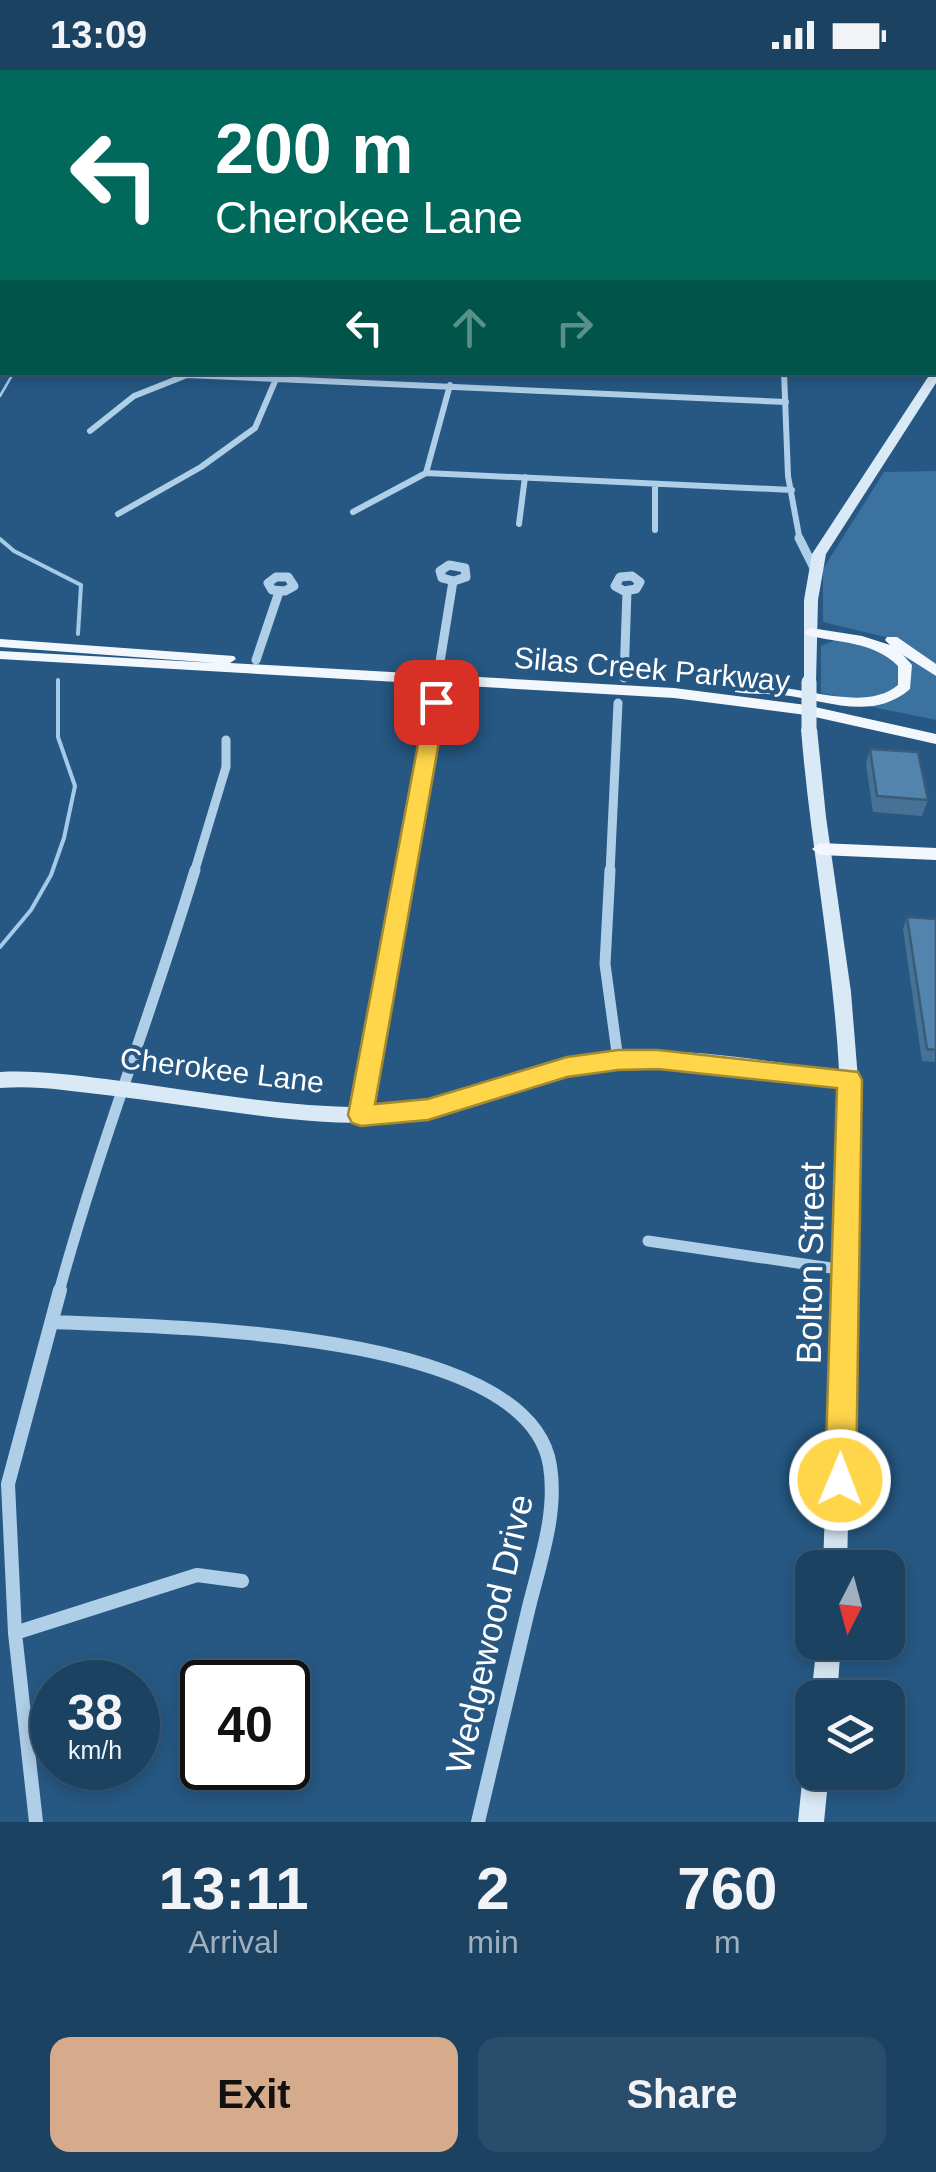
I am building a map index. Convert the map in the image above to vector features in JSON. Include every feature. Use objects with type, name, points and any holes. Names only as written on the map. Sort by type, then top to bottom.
[{"type":"main road","points":[[811,632],[829,628],[882,636],[902,645],[936,672]]},
{"type":"main road","points":[[740,689],[783,690],[868,703],[890,698],[904,686],[905,665],[890,651],[865,640],[811,632]]},
{"type":"main road","name":"Silas Creek Parkway","points":[[0,643],[624,678],[740,689],[829,703],[936,727]]},
{"type":"main road","name":"Silas Creek Parkway","points":[[0,656],[655,692],[806,710],[936,739]]},
{"type":"main road","points":[[820,849],[936,851]]},
{"type":"street","points":[[90,431],[106,414],[150,386],[186,375]]},
{"type":"street","points":[[118,514],[186,476],[254,428],[278,375]]},
{"type":"street","points":[[294,375],[786,402]]},
{"type":"street","points":[[784,375],[794,520],[802,555],[814,568],[825,542],[931,394]]},
{"type":"street","points":[[426,473],[450,385]]},
{"type":"street","points":[[352,512],[426,473],[792,490]]},
{"type":"street","points":[[519,524],[525,477]]},
{"type":"street","points":[[654,530],[655,484]]},
{"type":"street","name":"Bolton Street","points":[[814,568],[808,729],[820,849],[847,1016],[850,1080],[837,1550]]},
{"type":"street","points":[[439,668],[453,581]]},
{"type":"street","points":[[624,678],[628,591]]},
{"type":"street","points":[[256,660],[279,592]]},
{"type":"street","points":[[361,1115],[436,702]]},
{"type":"street","points":[[618,703],[605,964],[618,1060]]},
{"type":"street","points":[[36,1822],[14,1633],[8,1484],[88,1182],[124,1088],[226,767],[226,740]]},
{"type":"street","name":"Cherokee Lane","points":[[0,1080],[44,1080],[361,1115],[428,1110],[567,1067],[618,1060],[658,1060],[850,1080]]},
{"type":"street","points":[[648,1242],[845,1270]]},
{"type":"street","name":"Wedgewood Drive","points":[[52,1322],[284,1335],[394,1356],[473,1380],[498,1392],[538,1430],[553,1484],[550,1518],[478,1822]]},
{"type":"street","points":[[14,1633],[197,1575],[242,1581]]},
{"type":"street","points":[[811,1822],[814,1790]]},
{"type":"shaded area","points":[[936,471],[936,665],[902,641],[823,622],[823,569],[884,472]]},
{"type":"shaded area","points":[[835,640],[881,649],[899,666],[899,685],[880,695],[862,698],[821,693],[821,646]]},
{"type":"shaded area","points":[[903,650],[936,677],[936,720],[863,705],[892,701],[909,689],[911,673],[898,653]]},
{"type":"building","points":[[870,749],[918,752],[928,800],[877,796]]},
{"type":"building","points":[[907,917],[936,919],[936,1050],[927,1049]]},
{"type":"waterway","points":[[0,396],[12,375]]},
{"type":"waterway","points":[[0,539],[14,551],[81,585],[78,634]]},
{"type":"waterway","points":[[0,947],[31,910],[51,875],[64,838],[75,786],[58,737],[58,680]]},
{"type":"route","points":[[436,702],[361,1115],[428,1110],[567,1067],[618,1060],[658,1060],[850,1080],[840,1480]]}]
